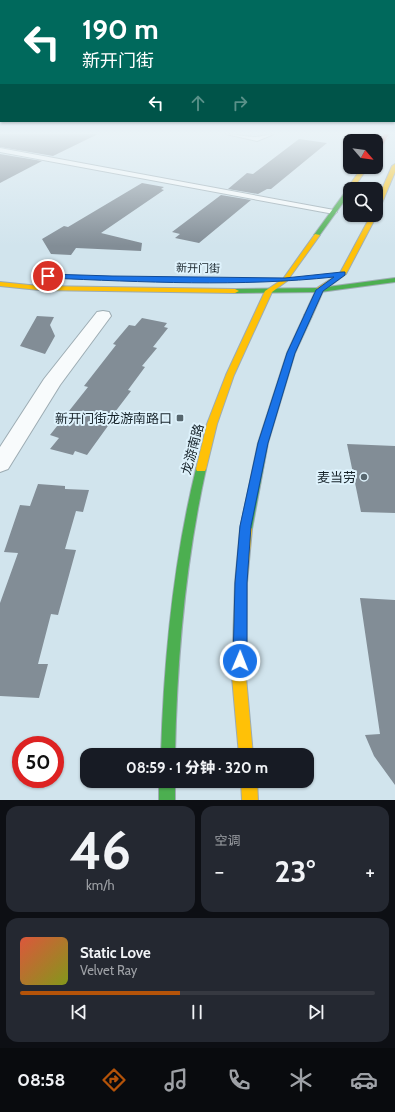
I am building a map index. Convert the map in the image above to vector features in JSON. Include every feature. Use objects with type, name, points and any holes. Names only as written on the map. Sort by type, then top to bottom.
[{"type":"main road","points":[[383,194],[393,171]]},
{"type":"main road","points":[[269,291],[285,280],[343,199]]},
{"type":"main road","points":[[245,748],[239,677],[241,583],[246,526],[263,443],[291,353],[320,290],[342,274],[370,222]]},
{"type":"main road","points":[[321,276],[358,272]]},
{"type":"main road","points":[[271,280],[300,278]]},
{"type":"main road","name":"新开门街","points":[[0,284],[39,288],[269,291],[320,290],[395,280]]},
{"type":"main road","name":"龙游南路","points":[[168,748],[170,677],[178,594],[194,495],[212,424],[236,361],[269,291]]},
{"type":"main road","points":[[167,788],[167,800]]},
{"type":"main road","points":[[249,788],[250,800]]},
{"type":"street","points":[[0,464],[51,383],[102,316]]},
{"type":"lane","points":[[115,171],[334,212]]},
{"type":"building","points":[[0,171],[22,171],[0,183]]},
{"type":"building","points":[[257,171],[293,171],[271,189],[267,189],[258,194],[228,189],[247,173],[253,174]]},
{"type":"building","points":[[142,183],[164,187],[161,189],[164,190],[101,233],[142,243],[141,251],[76,248],[71,255],[51,254],[42,239],[64,226],[68,227]]},
{"type":"building","points":[[221,195],[251,200],[199,243],[175,238],[180,234],[172,232]]},
{"type":"building","points":[[37,316],[54,317],[50,325],[55,336],[45,354],[20,346]]},
{"type":"building","points":[[142,318],[167,323],[164,327],[168,328],[153,347],[157,348],[142,366],[145,367],[128,390],[131,391],[115,412],[118,412],[87,455],[75,451],[73,455],[50,449],[59,438],[50,435],[88,387],[84,386],[116,345],[113,344],[129,325],[135,326]]},
{"type":"building","points":[[347,444],[395,446],[395,513],[361,512]]},
{"type":"building","points":[[38,484],[65,486],[65,489],[89,490],[83,512],[76,511],[65,549],[76,550],[58,615],[51,614],[38,664],[48,664],[39,698],[0,696],[0,603],[18,553],[4,552],[20,505],[30,506]]},
{"type":"building","points":[[360,598],[395,600],[395,785],[374,756],[365,735],[380,734]]},
{"type":"traffic: fast","points":[[317,235],[343,199]]},
{"type":"traffic: fast","points":[[235,291],[320,290],[395,280]]},
{"type":"traffic: fast","points":[[246,529],[263,443],[291,353],[308,316]]},
{"type":"traffic: fast","points":[[168,748],[176,611],[186,540],[201,469]]},
{"type":"traffic: fast","points":[[167,788],[167,800]]},
{"type":"traffic: slow","points":[[383,194],[393,171]]},
{"type":"traffic: slow","points":[[355,182],[360,174]]},
{"type":"traffic: slow","points":[[308,316],[320,290],[343,274],[370,222]]},
{"type":"traffic: slow","points":[[201,469],[212,424],[230,375],[269,291],[285,280],[317,235]]},
{"type":"traffic: slow","points":[[0,284],[39,288],[235,291]]},
{"type":"traffic: slow","points":[[245,748],[239,677],[241,583],[246,529]]},
{"type":"traffic: slow","points":[[249,788],[250,800]]},
{"type":"place","name":"新开门街龙游南路口","points":[[180,418]]},
{"type":"place","name":"麦当劳","points":[[364,477]]},
{"type":"route","points":[[48,276],[112,279],[285,280],[342,274],[320,290],[291,353],[263,443],[246,526],[241,583],[240,661]]}]
